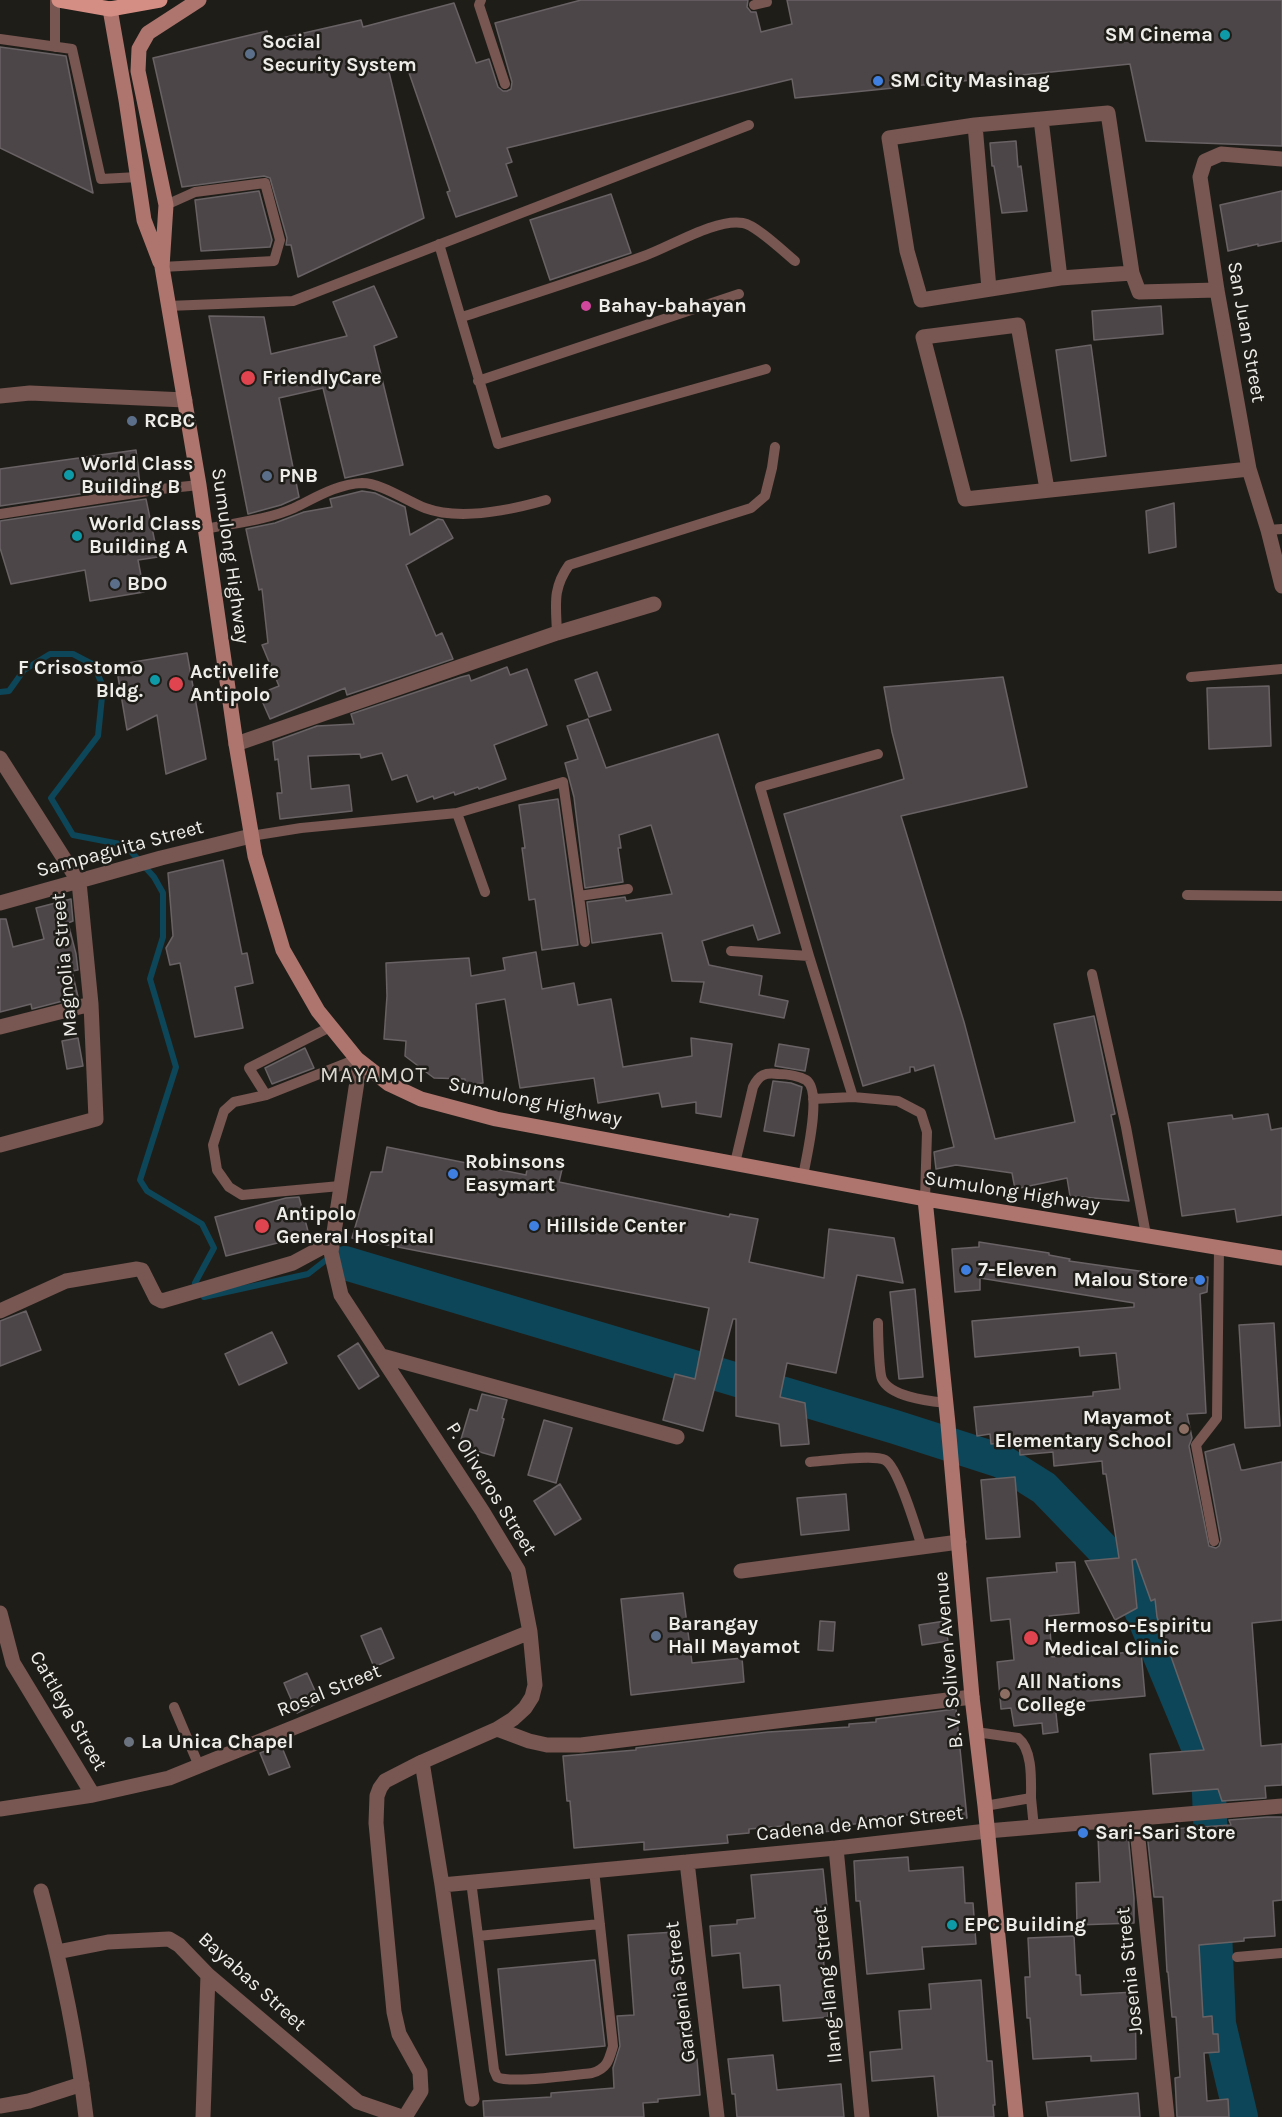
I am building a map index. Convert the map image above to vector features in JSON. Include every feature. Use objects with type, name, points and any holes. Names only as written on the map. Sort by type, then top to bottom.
[{"type":"main road","points":[[57,0],[109,4],[160,0]]},
{"type":"main road","name":"Sumulong Highway","points":[[162,267],[166,205],[138,71],[139,49],[148,33],[199,0]]},
{"type":"main road","name":"Sumulong Highway","points":[[109,4],[144,220],[162,267],[185,400],[255,856],[283,950],[318,1011],[358,1060],[388,1084],[421,1099],[496,1119],[925,1199],[1282,1258]]},
{"type":"main road","name":"B. V. Soliven Avenue","points":[[925,1199],[972,1697],[1016,2117]]},
{"type":"street","points":[[1132,273],[1060,278],[921,300],[907,251],[889,138],[975,125],[1108,113],[1132,273],[1139,292],[1217,290]]},
{"type":"street","points":[[1041,119],[1060,278]]},
{"type":"street","points":[[975,125],[989,289]]},
{"type":"street","name":"San Juan Street","points":[[1282,159],[1221,154],[1205,161],[1200,177],[1217,290],[1250,469],[1275,530],[1282,586]]},
{"type":"street","points":[[1047,489],[1018,325],[923,337],[965,499],[1250,469]]},
{"type":"street","points":[[0,396],[30,393],[185,400]]},
{"type":"street","points":[[236,744],[557,633],[654,604]]},
{"type":"street","name":"Magnolia Street","points":[[0,758],[79,882],[91,1004],[96,1119],[0,1145]]},
{"type":"street","name":"Sampaguita Street","points":[[0,903],[161,858],[251,836]]},
{"type":"street","points":[[0,1027],[91,1004]]},
{"type":"street","name":"P. Oliveros Street","points":[[358,1060],[331,1247],[341,1294],[518,1570],[530,1632],[535,1685],[532,1697],[525,1708],[497,1729],[385,1781],[377,1796],[376,1823],[394,2012],[399,2034],[420,2072],[421,2091],[404,2117]]},
{"type":"street","points":[[0,1311],[66,1281],[137,1269],[142,1270],[156,1298],[162,1301],[293,1263],[331,1247]]},
{"type":"street","points":[[382,1356],[677,1437]]},
{"type":"street","points":[[741,1571],[959,1542]]},
{"type":"street","name":"Cattleya Street","points":[[0,1613],[7,1664],[93,1795]]},
{"type":"street","name":"Rosal Street","points":[[0,1809],[93,1795],[169,1778],[530,1632]]},
{"type":"street","points":[[497,1729],[547,1745],[581,1745],[972,1697]]},
{"type":"street","points":[[422,1762],[472,2099]]},
{"type":"street","name":"Cadena de Amor Street","points":[[442,1885],[836,1848],[987,1831],[1282,1806]]},
{"type":"street","name":"Josenia Street","points":[[1136,1820],[1167,2117]]},
{"type":"street","name":"Ilang-Ilang Street","points":[[836,1848],[862,2117]]},
{"type":"street","name":"Gardenia Street","points":[[687,1862],[717,2117]]},
{"type":"street","points":[[41,1891],[57,1952],[86,2117]]},
{"type":"street","name":"Bayabas Street","points":[[57,1952],[108,1942],[169,1939],[179,1945],[208,1976],[358,2102],[404,2117]]},
{"type":"street","points":[[203,2117],[208,1976]]},
{"type":"street","points":[[0,2106],[29,2101],[82,2084]]},
{"type":"lane","points":[[55,47],[57,0]]},
{"type":"lane","points":[[481,0],[479,4],[505,84]]},
{"type":"lane","points":[[754,5],[766,2],[766,0]]},
{"type":"lane","points":[[0,39],[72,49],[101,179],[138,177]]},
{"type":"lane","points":[[168,306],[293,302],[748,125]]},
{"type":"lane","points":[[162,267],[274,261],[280,240],[265,183],[195,192],[166,205]]},
{"type":"lane","points":[[462,317],[646,256],[721,225],[744,223],[762,234],[795,261]]},
{"type":"lane","points":[[439,244],[498,444],[766,369]]},
{"type":"lane","points":[[478,381],[739,294]]},
{"type":"lane","points":[[557,633],[555,595],[561,576],[569,565],[751,508],[765,496],[775,447]]},
{"type":"lane","points":[[205,529],[277,513],[348,484],[365,483],[387,490],[427,509],[462,514],[517,509],[546,500]]},
{"type":"lane","points":[[0,514],[199,485]]},
{"type":"lane","points":[[1191,676],[1282,669]]},
{"type":"lane","points":[[853,1097],[760,787],[878,754]]},
{"type":"lane","points":[[251,836],[301,828],[457,813],[563,782],[585,942]]},
{"type":"lane","points":[[457,813],[485,892]]},
{"type":"lane","points":[[579,896],[628,889]]},
{"type":"lane","points":[[1187,895],[1282,896]]},
{"type":"lane","points":[[731,951],[809,956]]},
{"type":"lane","points":[[1092,974],[1126,1127],[1146,1234]]},
{"type":"lane","points":[[266,1095],[249,1068],[330,1027]]},
{"type":"lane","points":[[340,1186],[242,1195],[229,1187],[217,1170],[213,1145],[224,1111],[234,1102],[266,1095],[358,1060]]},
{"type":"lane","points":[[735,1163],[753,1087],[758,1077],[765,1073],[792,1076],[807,1081],[811,1087],[813,1100],[813,1122],[803,1176]]},
{"type":"lane","points":[[813,1100],[853,1097],[898,1101],[921,1113],[927,1131],[925,1199]]},
{"type":"lane","points":[[1214,1541],[1196,1445],[1217,1418],[1219,1248]]},
{"type":"lane","points":[[878,1323],[881,1379],[892,1390],[922,1400],[946,1403]]},
{"type":"lane","points":[[810,1462],[871,1458],[885,1461],[896,1472],[922,1547]]},
{"type":"lane","points":[[174,1707],[199,1766]]},
{"type":"lane","points":[[976,1732],[1018,1738],[1023,1742],[1028,1757],[1034,1828]]},
{"type":"lane","points":[[985,1806],[1031,1798]]},
{"type":"lane","points":[[471,1881],[494,2070],[497,2077],[502,2080],[592,2073],[606,2067],[613,2046],[594,1870]]},
{"type":"lane","points":[[478,1936],[600,1924]]},
{"type":"lane","points":[[1237,1957],[1282,1953]]},
{"type":"building","points":[[581,0],[748,0],[747,7],[751,12],[756,12],[761,32],[792,24],[787,0],[1282,0],[1282,146],[1146,141],[1130,64],[795,98],[792,79],[507,148],[512,162],[506,164],[517,196],[456,217],[447,192],[450,191],[407,67],[389,72],[424,218],[298,277],[291,245],[286,245],[287,238],[270,178],[264,176],[182,187],[153,58],[267,31],[269,41],[361,20],[363,27],[454,3],[476,63],[489,59],[498,87],[507,91],[511,89],[512,82],[495,23]]},
{"type":"building","points":[[0,47],[66,56],[93,193],[0,148]]},
{"type":"building","points":[[1016,141],[1018,167],[1021,166],[1027,211],[1002,213],[994,166],[992,166],[990,143]]},
{"type":"building","points":[[259,191],[272,240],[270,247],[201,251],[195,200]]},
{"type":"building","points":[[1282,191],[1282,241],[1228,251],[1220,205]]},
{"type":"building","points":[[611,194],[631,253],[550,280],[530,220]]},
{"type":"building","points":[[374,286],[397,337],[374,346],[403,465],[345,478],[323,388],[279,398],[299,497],[281,505],[248,514],[209,316],[264,317],[271,354],[347,336],[333,302]]},
{"type":"building","points":[[1161,306],[1163,334],[1094,340],[1092,311]]},
{"type":"building","points":[[1091,345],[1106,456],[1071,461],[1056,350]]},
{"type":"building","name":"World Class Building B","points":[[136,450],[140,485],[0,506],[0,469]]},
{"type":"building","points":[[362,491],[375,493],[405,507],[410,535],[438,519],[443,520],[453,538],[406,565],[436,636],[442,633],[453,659],[347,695],[345,688],[270,719],[259,694],[279,686],[262,645],[268,643],[262,589],[259,590],[246,529],[275,523],[304,512],[332,507],[330,499]]},
{"type":"building","name":"World Class Building A","points":[[146,499],[158,557],[138,560],[144,592],[90,601],[85,570],[11,584],[0,548],[0,521]]},
{"type":"building","points":[[1174,503],[1176,547],[1149,553],[1146,511]]},
{"type":"building","name":"F Crisostomo Bldg.","points":[[187,653],[206,759],[166,774],[157,715],[127,730],[116,665]]},
{"type":"building","points":[[507,667],[510,675],[527,669],[547,725],[494,745],[506,779],[479,789],[478,787],[455,795],[454,792],[434,799],[433,796],[417,802],[407,775],[392,780],[382,753],[361,758],[360,754],[308,756],[311,789],[349,785],[352,811],[280,819],[277,793],[282,793],[278,759],[275,760],[273,742],[317,726],[354,724],[351,714],[461,677],[469,675],[471,681]]},
{"type":"building","points":[[597,672],[611,710],[589,717],[575,680]]},
{"type":"building","points":[[1003,677],[1027,787],[901,816],[964,1022],[995,1139],[1075,1122],[1054,1024],[1094,1016],[1115,1114],[1111,1115],[1129,1201],[1070,1196],[1067,1178],[1015,1189],[1012,1173],[956,1165],[936,1169],[934,1152],[954,1147],[934,1065],[915,1071],[914,1067],[910,1067],[910,1072],[863,1086],[784,814],[904,779],[884,687]]},
{"type":"building","points":[[1269,686],[1271,746],[1209,749],[1207,688]]},
{"type":"building","points":[[588,719],[606,768],[718,734],[780,933],[758,940],[753,925],[702,941],[709,965],[762,976],[759,995],[788,1001],[784,1018],[700,1002],[704,982],[672,981],[662,933],[592,943],[587,902],[625,897],[626,901],[672,894],[651,825],[619,835],[621,848],[618,848],[623,882],[585,888],[574,797],[565,763],[578,759],[567,726]]},
{"type":"building","points":[[558,799],[578,945],[542,950],[535,899],[529,900],[519,805]]},
{"type":"building","points":[[223,860],[242,954],[247,953],[253,983],[235,987],[243,1028],[195,1037],[180,963],[170,965],[166,948],[173,936],[168,873]]},
{"type":"building","points":[[71,899],[73,921],[68,923],[76,954],[78,970],[72,971],[78,997],[32,1009],[31,1004],[0,1012],[0,919],[6,919],[13,947],[44,939],[36,908]]},
{"type":"building","points":[[536,952],[542,989],[574,983],[578,1005],[611,999],[623,1067],[692,1056],[691,1038],[732,1044],[721,1117],[696,1113],[696,1102],[662,1107],[659,1093],[598,1103],[594,1078],[520,1088],[505,999],[476,1004],[483,1083],[465,1085],[465,1079],[434,1078],[405,1056],[406,1041],[384,1039],[387,996],[386,963],[469,958],[471,976],[505,970],[503,958]]},
{"type":"building","points":[[78,1038],[83,1066],[67,1069],[62,1041]]},
{"type":"building","points":[[779,1044],[809,1049],[805,1071],[775,1066]]},
{"type":"building","points":[[305,1048],[314,1068],[272,1084],[265,1068]]},
{"type":"building","points":[[773,1081],[802,1087],[794,1136],[764,1131]]},
{"type":"building","points":[[1268,1114],[1271,1130],[1282,1128],[1282,1215],[1237,1222],[1235,1209],[1182,1216],[1168,1123],[1232,1115],[1233,1119]]},
{"type":"building","points":[[387,1147],[526,1175],[529,1158],[563,1165],[559,1182],[729,1217],[730,1214],[758,1219],[749,1262],[824,1278],[829,1229],[894,1238],[903,1283],[857,1275],[836,1373],[787,1363],[780,1397],[805,1403],[809,1444],[781,1446],[779,1424],[736,1416],[736,1319],[733,1319],[703,1431],[663,1420],[675,1374],[695,1379],[709,1308],[352,1238],[371,1172],[382,1172]]},
{"type":"building","name":"Antipolo General Hospital","points":[[299,1197],[309,1235],[226,1256],[215,1217],[286,1198]]},
{"type":"building","points":[[979,1242],[1049,1253],[1049,1255],[1070,1259],[1069,1261],[1188,1278],[1208,1277],[1207,1292],[1200,1294],[1206,1413],[1187,1414],[1192,1438],[1189,1446],[1209,1546],[1216,1548],[1221,1540],[1205,1452],[1234,1444],[1241,1470],[1282,1462],[1282,1620],[1252,1623],[1261,1746],[1282,1744],[1282,1785],[1265,1786],[1266,1798],[1222,1801],[1218,1789],[1153,1794],[1150,1754],[1204,1750],[1157,1617],[1155,1599],[1151,1601],[1136,1559],[1132,1560],[1137,1608],[1115,1620],[1085,1561],[1119,1558],[1102,1461],[1054,1466],[1053,1452],[1020,1455],[1019,1441],[991,1444],[990,1434],[977,1436],[974,1407],[1093,1396],[1093,1392],[1120,1389],[1116,1353],[1080,1356],[1079,1347],[975,1357],[972,1321],[1134,1307],[1134,1303],[980,1278],[980,1290],[955,1292],[952,1249],[979,1247]]},
{"type":"building","points":[[915,1289],[923,1377],[899,1379],[890,1292]]},
{"type":"building","points":[[26,1311],[41,1350],[0,1366],[0,1321]]},
{"type":"building","points":[[1274,1323],[1280,1426],[1245,1428],[1239,1325]]},
{"type":"building","points":[[272,1332],[287,1363],[239,1385],[225,1354]]},
{"type":"building","points":[[358,1343],[379,1376],[359,1389],[338,1356]]},
{"type":"building","points":[[482,1394],[507,1400],[494,1456],[459,1446],[470,1409],[477,1411]]},
{"type":"building","points":[[544,1420],[572,1428],[556,1483],[528,1475]]},
{"type":"building","points":[[1015,1477],[1020,1537],[986,1539],[981,1480]]},
{"type":"building","points":[[560,1484],[581,1519],[555,1535],[534,1501]]},
{"type":"building","points":[[846,1494],[849,1530],[801,1535],[797,1498]]},
{"type":"building","points":[[1075,1562],[1079,1613],[1049,1616],[1052,1657],[1141,1651],[1145,1696],[1055,1704],[1058,1732],[1043,1734],[1042,1723],[1014,1726],[1011,1708],[1001,1709],[997,1662],[1014,1660],[1010,1619],[991,1621],[987,1578],[1057,1572],[1056,1563]]},
{"type":"building","name":"Barangay Hall Mayamot","points":[[683,1593],[692,1663],[742,1658],[744,1682],[631,1695],[621,1599]]},
{"type":"building","points":[[820,1621],[835,1622],[833,1651],[818,1650]]},
{"type":"building","points":[[945,1621],[948,1641],[922,1645],[919,1625]]},
{"type":"building","points":[[381,1628],[394,1658],[374,1667],[361,1636]]},
{"type":"building","points":[[307,1673],[320,1702],[297,1713],[284,1683]]},
{"type":"building","points":[[956,1709],[967,1818],[922,1822],[921,1815],[901,1815],[866,1818],[866,1823],[831,1826],[832,1831],[810,1833],[809,1827],[783,1830],[782,1826],[749,1829],[749,1833],[727,1835],[728,1843],[644,1850],[644,1842],[574,1848],[563,1756],[636,1750],[636,1748],[768,1732],[849,1727],[849,1724],[876,1722],[876,1719]]},
{"type":"building","points":[[281,1745],[290,1767],[269,1775],[260,1753]]},
{"type":"building","points":[[1282,1817],[1282,1900],[1273,1901],[1275,1936],[1199,1945],[1203,2017],[1212,2016],[1213,2034],[1218,2034],[1219,2052],[1204,2053],[1207,2101],[1228,2099],[1229,2117],[1177,2117],[1175,2078],[1180,2077],[1176,2017],[1172,2017],[1167,1972],[1163,1897],[1154,1897],[1147,1833],[1158,1833],[1157,1830],[1231,1825],[1229,1820]]},
{"type":"building","points":[[1128,1834],[1134,1923],[1077,1925],[1076,1883],[1100,1882],[1098,1836]]},
{"type":"building","points":[[908,1857],[909,1871],[963,1867],[965,1903],[973,1903],[976,1944],[922,1947],[924,1969],[867,1974],[860,1901],[856,1901],[854,1861]]},
{"type":"building","points":[[823,1869],[827,1907],[821,1907],[823,1927],[821,1928],[828,2017],[783,2021],[780,1985],[743,1988],[740,1953],[712,1956],[710,1926],[737,1924],[737,1920],[755,1918],[751,1875]]},
{"type":"building","points":[[675,1932],[685,2015],[690,2014],[700,2095],[658,2099],[658,2102],[643,2103],[644,2117],[484,2117],[483,2101],[551,2097],[551,2093],[614,2088],[613,2068],[620,2046],[617,2016],[634,2015],[628,1935]]},
{"type":"building","points":[[1074,1936],[1076,1975],[1080,1975],[1081,1995],[1135,1992],[1136,2059],[1091,2061],[1091,2056],[1033,2059],[1030,2018],[1027,2018],[1025,1977],[1030,1977],[1028,1938]]},
{"type":"building","points":[[595,1960],[605,2046],[506,2055],[498,1969]]},
{"type":"building","points":[[981,1980],[987,2061],[992,2061],[994,2117],[938,2117],[934,2076],[872,2081],[870,2052],[902,2049],[899,2011],[931,2009],[929,1984]]},
{"type":"building","points":[[773,2055],[777,2090],[841,2084],[844,2117],[737,2117],[728,2059]]},
{"type":"building","points":[[1138,2093],[1140,2117],[1048,2117],[1046,2102]]},
{"type":"waterway","points":[[0,692],[9,691],[24,670],[50,654],[73,654],[94,665],[103,687],[98,736],[51,798],[73,835],[125,845],[154,877],[163,893],[163,937],[150,979],[176,1067],[140,1180],[147,1191],[202,1224],[214,1248],[195,1283]]},
{"type":"waterway","points":[[204,1297],[308,1274],[326,1260]]},
{"type":"waterway","points":[[345,1263],[895,1427],[1001,1461],[1044,1488],[1125,1572],[1208,1771],[1219,2024],[1241,2117]]},
{"type":"place","name":"SM Cinema","points":[[1225,35]]},
{"type":"place","name":"Social Security System","points":[[250,54]]},
{"type":"place","name":"SM City Masinag","points":[[878,81]]},
{"type":"place","name":"Bahay-bahayan","points":[[586,306]]},
{"type":"place","name":"FriendlyCare","points":[[248,378]]},
{"type":"place","name":"RCBC","points":[[132,421]]},
{"type":"place","name":"World Class Building B","points":[[69,475]]},
{"type":"place","name":"PNB","points":[[267,476]]},
{"type":"place","name":"World Class Building A","points":[[77,536]]},
{"type":"place","name":"BDO","points":[[115,584]]},
{"type":"place","name":"F Crisostomo Bldg.","points":[[155,680]]},
{"type":"place","name":"Activelife Antipolo","points":[[176,684]]},
{"type":"place","name":"Robinsons Easymart","points":[[453,1174]]},
{"type":"place","name":"Antipolo General Hospital","points":[[262,1226]]},
{"type":"place","name":"Hillside Center","points":[[534,1226]]},
{"type":"place","name":"7-Eleven","points":[[966,1270]]},
{"type":"place","name":"Malou Store","points":[[1200,1280]]},
{"type":"place","name":"Mayamot Elementary School","points":[[1184,1429]]},
{"type":"place","name":"Barangay Hall Mayamot","points":[[656,1636]]},
{"type":"place","name":"Hermoso-Espiritu Medical Clinic","points":[[1031,1638]]},
{"type":"place","name":"All Nations College","points":[[1005,1694]]},
{"type":"place","name":"La Unica Chapel","points":[[129,1742]]},
{"type":"place","name":"Sari-Sari Store","points":[[1083,1833]]},
{"type":"place","name":"EPC Building","points":[[952,1925]]},
{"type":"district","name":"MAYAMOT","points":[[374,1076]]}]
